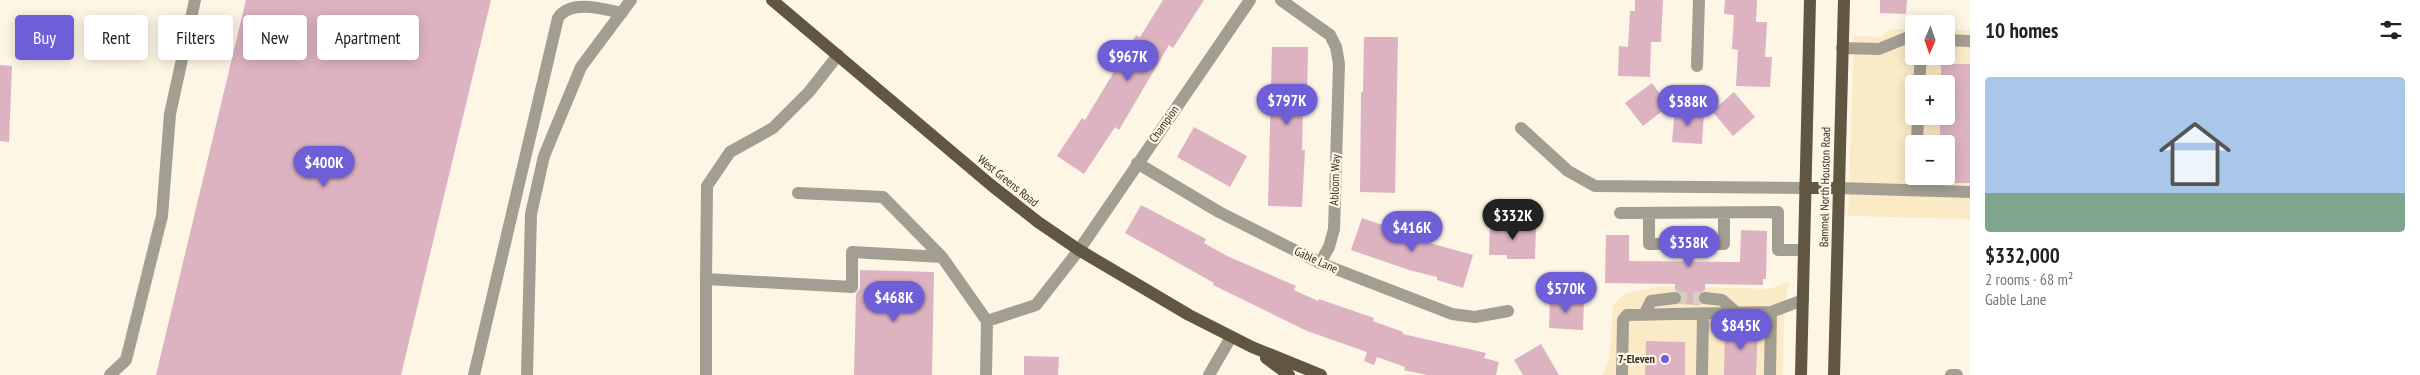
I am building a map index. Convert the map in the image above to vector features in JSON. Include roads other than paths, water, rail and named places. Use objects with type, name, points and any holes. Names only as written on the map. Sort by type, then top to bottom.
[{"type":"main road","name":"West Greens Road","points":[[772,0],[990,185],[1038,222],[1079,250],[1189,315],[1252,347],[1321,375]]},
{"type":"main road","name":"Bammel North Houston Road","points":[[1801,375],[1810,0]]},
{"type":"main road","name":"Bammel North Houston Road","points":[[1834,375],[1844,0]]},
{"type":"main road","points":[[1805,188],[1838,188]]},
{"type":"main road","name":"West Greens Road","points":[[1252,347],[1289,375]]},
{"type":"street","points":[[110,375],[126,360],[162,216],[170,114],[195,0]]},
{"type":"street","points":[[527,375],[531,214],[544,156],[581,67],[631,0]]},
{"type":"street","name":"Champion","points":[[987,321],[1036,305],[1079,250],[1250,0]]},
{"type":"street","name":"Abloom Way","points":[[1281,0],[1330,35],[1336,47],[1339,64],[1334,229],[1329,247],[1320,264]]},
{"type":"street","points":[[1697,66],[1699,0]]},
{"type":"street","points":[[474,375],[558,18],[562,9],[570,5],[581,4],[622,12]]},
{"type":"street","points":[[1842,48],[1879,49],[1905,38]]},
{"type":"street","points":[[1955,40],[1970,41]]},
{"type":"street","points":[[706,375],[707,186],[730,152],[772,128],[809,92],[838,56]]},
{"type":"street","points":[[1521,128],[1568,171],[1595,186],[1805,188]]},
{"type":"street","name":"Gable Lane","points":[[1137,163],[1219,212],[1320,264],[1452,314],[1475,317],[1508,311]]},
{"type":"street","points":[[1915,185],[1915,190]]},
{"type":"street","points":[[1838,188],[1970,192]]},
{"type":"street","points":[[798,192],[883,197],[942,257],[987,321],[986,375]]},
{"type":"street","points":[[513,210],[531,214]]},
{"type":"street","points":[[1620,213],[1778,212],[1778,250],[1804,250]]},
{"type":"street","points":[[1649,213],[1649,244],[1724,244],[1724,213]]},
{"type":"street","points":[[706,279],[852,287],[852,252],[942,257]]},
{"type":"street","points":[[1644,315],[1652,301],[1675,298]]},
{"type":"street","points":[[1705,298],[1722,300],[1737,313]]},
{"type":"street","points":[[1622,375],[1624,317],[1771,312],[1803,300]]},
{"type":"street","points":[[1770,375],[1771,312]]},
{"type":"street","points":[[1702,375],[1703,314]]},
{"type":"street","points":[[1209,375],[1231,337]]},
{"type":"street","points":[[1951,375],[1957,375]]},
{"type":"tunnel","points":[[1675,298],[1705,298]]},
{"type":"place","name":"7-Eleven","points":[[1665,359]]}]
